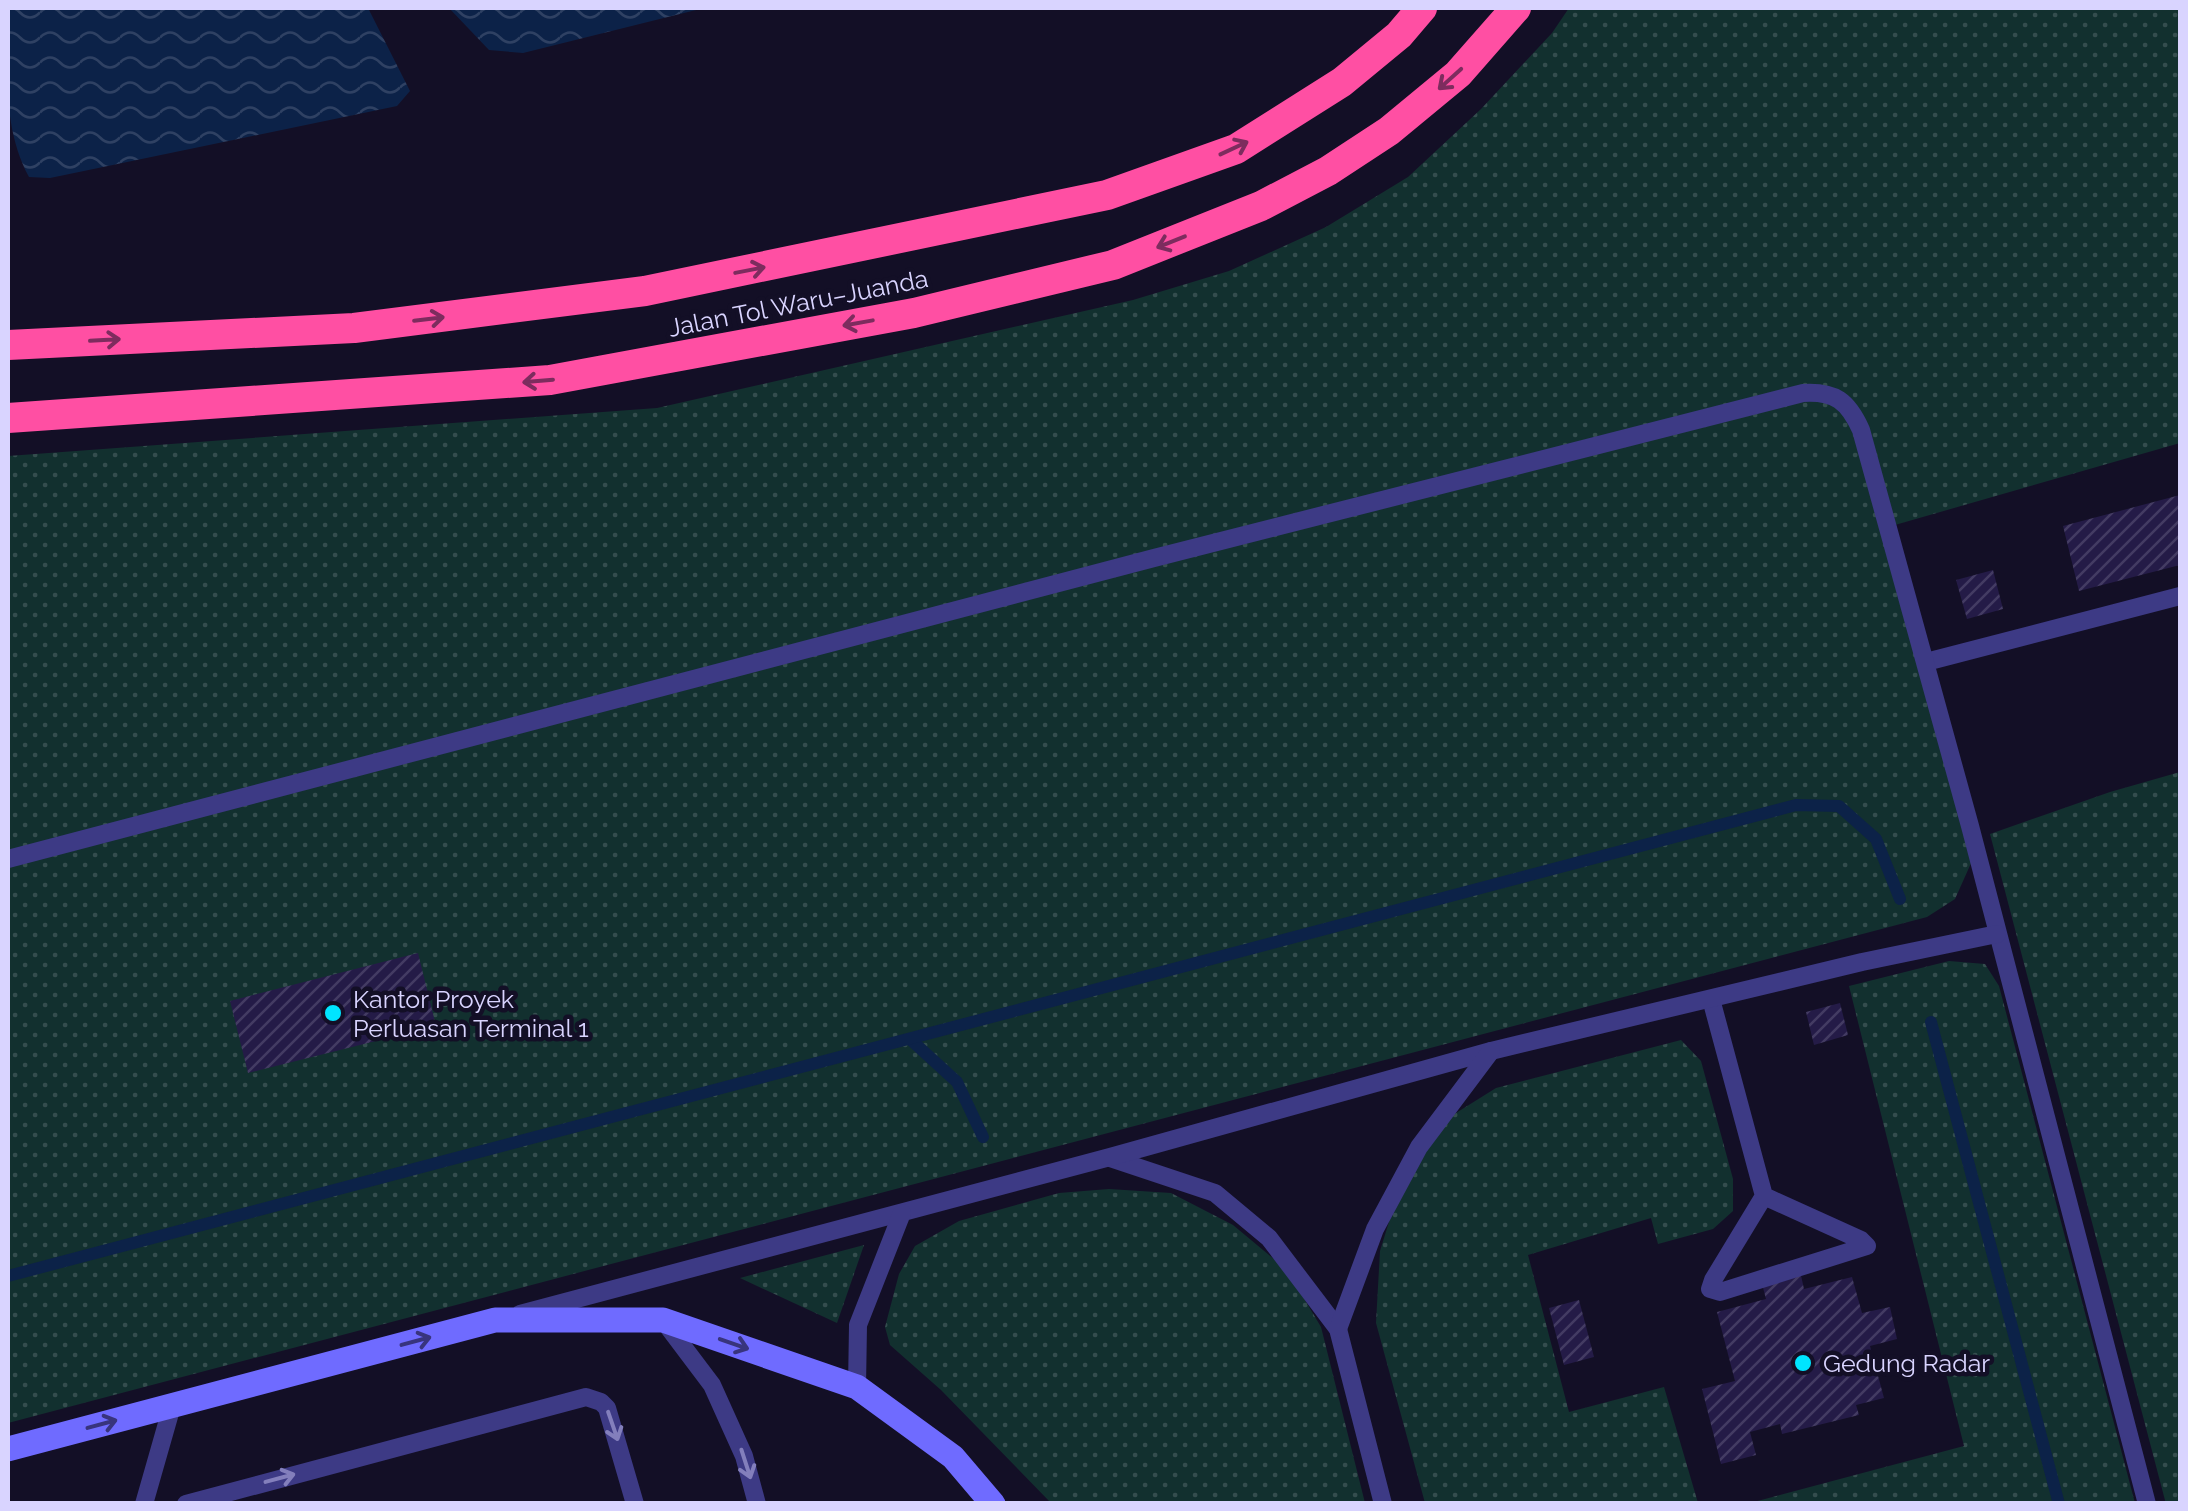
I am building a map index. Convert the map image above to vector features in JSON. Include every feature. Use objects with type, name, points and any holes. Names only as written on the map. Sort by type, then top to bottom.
[{"type":"highway","name":"Jalan Tol Waru–Juanda","points":[[8,345],[354,328],[644,291],[1106,195],[1236,149],[1342,82],[1398,35],[1422,8]]},
{"type":"highway","name":"Jalan Tol Waru–Juanda","points":[[8,418],[550,380],[914,313],[1113,265],[1260,206],[1328,171],[1389,131],[1458,74],[1516,8]]},
{"type":"street","points":[[8,1449],[495,1320],[663,1320],[857,1387],[953,1457],[993,1504]]},
{"type":"lane","points":[[8,859],[1173,553],[1803,393],[1834,394],[1855,416],[1926,662],[2147,1504]]},
{"type":"lane","points":[[1926,662],[2180,596]]},
{"type":"lane","points":[[495,1320],[1110,1158],[1491,1051],[1862,962],[1997,934]]},
{"type":"lane","points":[[1711,1000],[1764,1196],[1712,1280],[1712,1292],[1867,1246],[1862,1240],[1764,1196]]},
{"type":"lane","points":[[1338,1329],[1376,1229],[1419,1147],[1491,1051]]},
{"type":"lane","points":[[1110,1158],[1216,1193],[1270,1238],[1338,1329],[1383,1504]]},
{"type":"lane","points":[[857,1387],[858,1325],[902,1212]]},
{"type":"lane","points":[[663,1320],[712,1385],[744,1456],[757,1504]]},
{"type":"lane","points":[[186,1504],[586,1397],[607,1408],[635,1504]]},
{"type":"lane","points":[[144,1504],[172,1406]]},
{"type":"green space","points":[[1569,8],[2180,8],[2180,443],[1888,527],[1976,852],[1955,899],[1927,917],[8,1423],[8,456],[657,408],[1133,300],[1229,271],[1326,227],[1408,177],[1481,109],[1552,33]]},
{"type":"green space","points":[[2180,772],[2180,1503],[2166,1504],[1990,834]]},
{"type":"green space","points":[[1949,961],[1985,964],[1999,986],[2135,1503],[1750,1503],[1964,1446],[1849,986]]},
{"type":"green space","points":[[1681,1040],[1701,1061],[1733,1179],[1733,1211],[1713,1229],[1658,1244],[1651,1218],[1528,1255],[1569,1412],[1664,1387],[1698,1503],[1425,1503],[1376,1323],[1380,1251],[1401,1183],[1440,1123],[1496,1088]]},
{"type":"green space","points":[[1109,1189],[1171,1193],[1233,1225],[1287,1270],[1321,1327],[1365,1503],[1051,1503],[941,1390],[890,1345],[885,1327],[899,1274],[915,1246],[959,1221],[1059,1193]]},
{"type":"green space","points":[[864,1245],[837,1323],[740,1278]]},
{"type":"water","points":[[8,8],[368,8],[410,91],[397,106],[50,178],[29,177],[10,116]]},
{"type":"water","points":[[449,8],[704,8],[523,53],[489,50]]},
{"type":"building","points":[[2180,495],[2180,565],[2079,591],[2063,526]]},
{"type":"building","points":[[1993,570],[2003,609],[1967,619],[1956,580]]},
{"type":"building","name":"Kantor Proyek Perluasan Terminal 1","points":[[418,953],[436,1026],[248,1073],[230,1001]]},
{"type":"building","points":[[1840,1003],[1848,1035],[1814,1045],[1806,1012]]},
{"type":"building","name":"Gedung Radar","points":[[1800,1271],[1804,1289],[1852,1277],[1862,1313],[1890,1307],[1897,1339],[1870,1346],[1884,1398],[1856,1405],[1859,1415],[1782,1434],[1780,1424],[1750,1432],[1756,1455],[1721,1464],[1702,1389],[1735,1381],[1717,1312],[1766,1299],[1761,1280]]},
{"type":"building","points":[[1579,1300],[1594,1357],[1564,1365],[1549,1308]]},
{"type":"waterway","points":[[8,1276],[1796,805],[1839,806],[1876,839],[1900,899]]},
{"type":"waterway","points":[[1931,1022],[2059,1504]]},
{"type":"waterway","points":[[910,1039],[957,1082],[983,1137]]},
{"type":"place","name":"Kantor Proyek Perluasan Terminal 1","points":[[333,1013]]},
{"type":"place","name":"Gedung Radar","points":[[1803,1363]]}]
